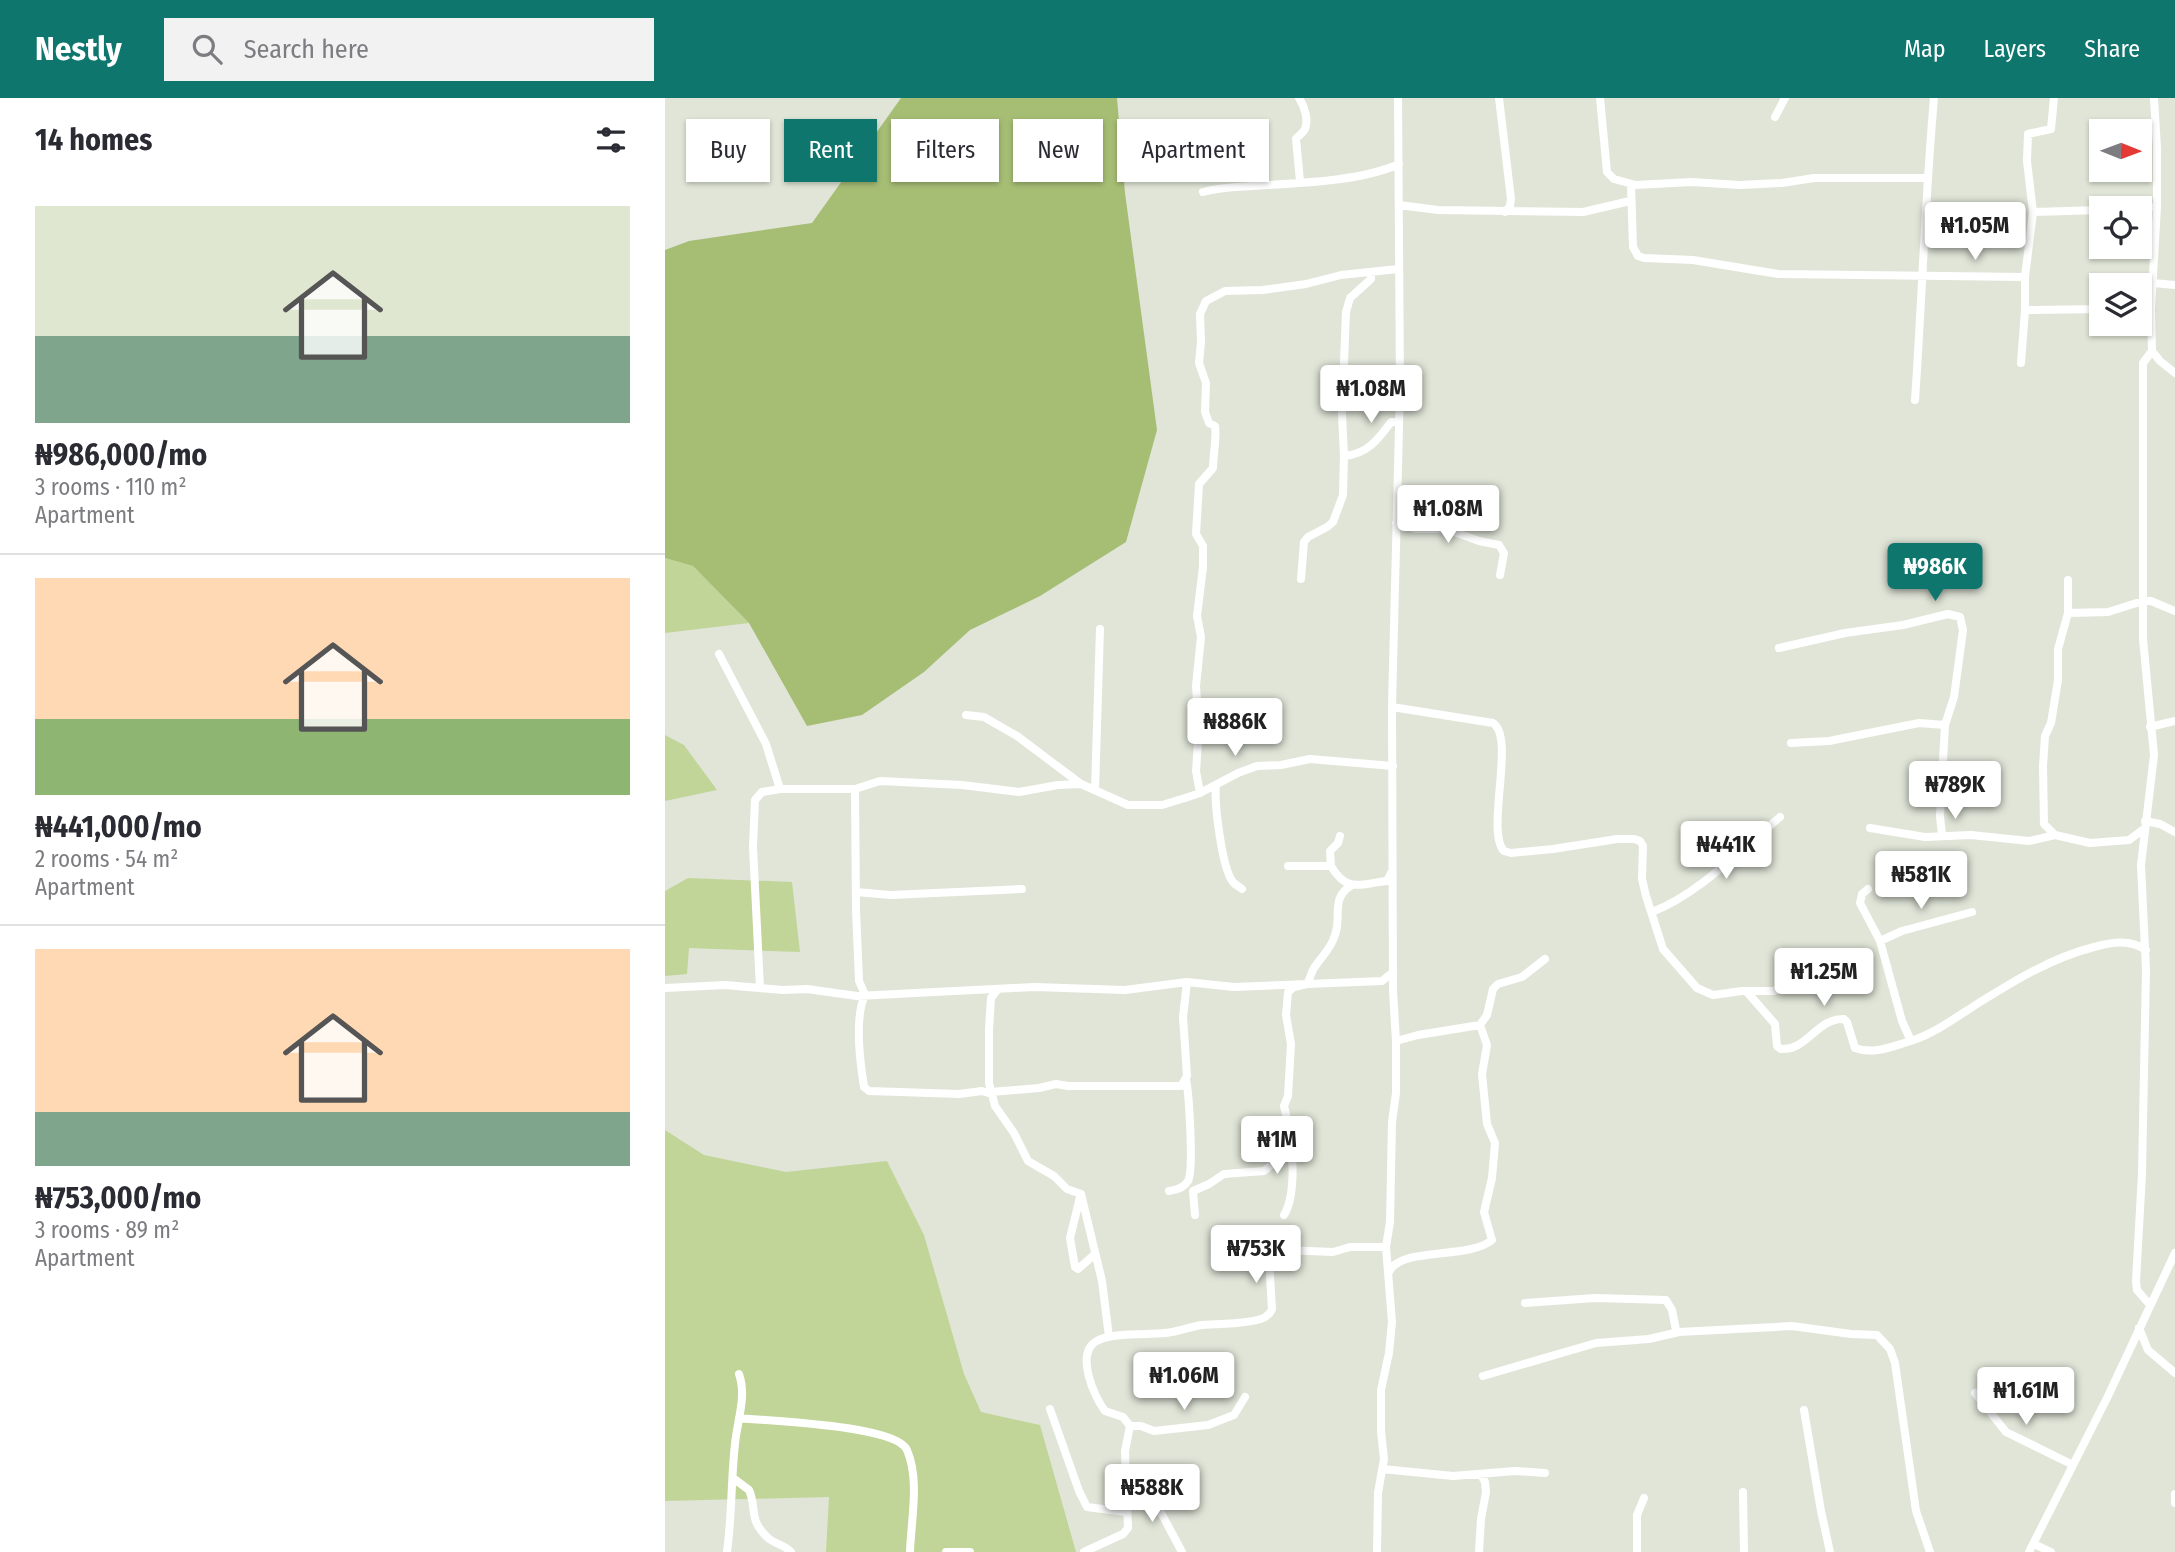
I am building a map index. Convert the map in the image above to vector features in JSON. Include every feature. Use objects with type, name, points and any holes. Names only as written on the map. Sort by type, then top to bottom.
[{"type":"street","points":[[1299,98],[1305,107],[1305,129],[1296,139],[1300,181]]},
{"type":"street","points":[[1377,1552],[1378,1493],[1384,1449],[1381,1390],[1392,1322],[1386,1247],[1390,1222],[1396,1041],[1393,991],[1392,707],[1400,387],[1398,98]]},
{"type":"street","points":[[1499,98],[1511,199],[1506,212]]},
{"type":"street","points":[[1600,98],[1607,172],[1613,179],[1631,184],[1691,182],[1740,185],[1814,178],[1926,177]]},
{"type":"street","points":[[1775,117],[1785,98]]},
{"type":"street","points":[[1915,400],[1924,276],[1926,177],[1934,98]]},
{"type":"street","points":[[2021,363],[2025,277],[2033,212],[2027,160],[2028,134],[2051,129],[2053,98]]},
{"type":"street","points":[[2152,296],[2157,207],[2154,98]]},
{"type":"street","points":[[1203,192],[1227,186],[1379,172],[1399,164]]},
{"type":"street","points":[[1631,184],[1633,247],[1638,256],[1644,258],[1693,260],[1778,274],[2025,277]]},
{"type":"street","points":[[1399,205],[1438,210],[1583,212],[1630,201]]},
{"type":"street","points":[[2152,207],[2157,207]]},
{"type":"street","points":[[2033,212],[2089,210]]},
{"type":"street","points":[[1200,793],[1196,771],[1199,728],[1196,686],[1201,637],[1197,616],[1203,547],[1196,534],[1199,484],[1213,468],[1213,440],[1216,433],[1215,426],[1209,422],[1205,412],[1206,383],[1199,363],[1200,314],[1206,301],[1225,291],[1263,290],[1306,284],[1341,275],[1398,269]]},
{"type":"street","points":[[1301,579],[1304,542],[1332,522],[1343,495],[1342,413],[1346,312],[1350,298],[1371,279],[1371,272]]},
{"type":"street","points":[[2153,283],[2175,285]]},
{"type":"street","points":[[2025,310],[2089,309]]},
{"type":"street","points":[[2150,1305],[2137,1290],[2136,1281],[2146,950],[2141,849],[2154,755],[2143,639],[2143,363],[2152,351],[2152,336]]},
{"type":"street","points":[[2152,351],[2175,373]]},
{"type":"street","points":[[2143,363],[2160,360]]},
{"type":"street","points":[[1344,456],[1355,455],[1374,445],[1391,422],[1398,422]]},
{"type":"street","points":[[1397,523],[1416,529],[1446,529],[1499,545],[1504,552],[1500,575]]},
{"type":"street","points":[[2041,839],[2044,824],[2045,736],[2051,723],[2059,649],[2068,613],[2068,579]]},
{"type":"street","points":[[2068,613],[2108,612],[2143,601],[2151,601],[2175,611]]},
{"type":"street","points":[[1779,648],[1948,614],[1960,617],[1963,630],[1954,696],[1945,725],[1940,816],[1942,835]]},
{"type":"street","points":[[1095,790],[1100,629]]},
{"type":"street","points":[[719,654],[766,744],[780,789]]},
{"type":"street","points":[[1392,707],[1499,726],[1503,738],[1499,789],[1500,847],[1511,853],[1604,840],[1640,841],[1643,846],[1642,878],[1665,953],[1683,969],[1697,988],[1713,995],[1774,991],[1783,985],[1784,956]]},
{"type":"street","points":[[965,715],[980,716],[1006,730],[1081,784],[1128,805],[1162,805],[1200,793],[1257,766],[1310,760],[1393,766]]},
{"type":"street","points":[[2150,727],[2175,721]]},
{"type":"street","points":[[1791,743],[1829,741],[1919,723],[1945,725]]},
{"type":"street","points":[[760,988],[753,895],[755,800],[762,792],[780,789],[855,789],[880,781],[962,785],[1019,792],[1081,784]]},
{"type":"street","points":[[1216,785],[1216,815],[1227,869],[1233,882],[1242,889]]},
{"type":"street","points":[[855,789],[860,1051],[866,1090],[959,1094],[989,1090],[1027,1090],[1056,1084],[1176,1087],[1186,1080]]},
{"type":"street","points":[[1652,912],[1670,905],[1697,886],[1780,817]]},
{"type":"street","points":[[2044,824],[2055,835]]},
{"type":"street","points":[[1870,828],[1915,836],[1971,835],[2029,841],[2055,835],[2090,843],[2129,840],[2144,825],[2160,824],[2175,832]]},
{"type":"street","points":[[1341,836],[1338,844],[1330,851],[1331,866],[1345,884],[1387,881],[1391,875],[1393,860]]},
{"type":"street","points":[[2129,840],[2141,849]]},
{"type":"street","points":[[1288,866],[1331,866]]},
{"type":"street","points":[[1307,984],[1313,969],[1325,955],[1337,933],[1338,900],[1346,888],[1352,885]]},
{"type":"street","points":[[856,892],[891,895],[1022,889]]},
{"type":"street","points":[[1868,889],[1861,894],[1860,903],[1880,941],[1902,1021],[1911,1041]]},
{"type":"street","points":[[1880,941],[1920,926],[1972,912]]},
{"type":"street","points":[[2135,943],[2145,935]]},
{"type":"street","points":[[1747,992],[1775,1024],[1777,1046],[1781,1049],[1798,1045],[1818,1028],[1839,1018],[1847,1022],[1855,1048],[1862,1051],[1885,1049],[1927,1035],[1946,1025],[2018,978],[2049,962],[2106,944],[2135,943],[2146,950]]},
{"type":"street","points":[[1396,1041],[1480,1025],[1487,1015],[1493,989],[1498,984],[1523,977],[1545,959]]},
{"type":"street","points":[[665,988],[714,985],[807,989],[861,998],[1034,987],[1125,990],[1187,982],[1234,987],[1382,981],[1393,972]]},
{"type":"street","points":[[1382,981],[1393,991]]},
{"type":"street","points":[[1187,982],[1184,1017],[1186,1080],[1192,1159],[1190,1178],[1195,1215]]},
{"type":"street","points":[[1193,1191],[1224,1174],[1264,1171],[1270,1166],[1286,1138],[1288,1123],[1284,1106],[1288,1096],[1291,1044],[1286,1003],[1289,992],[1294,987],[1307,984]]},
{"type":"street","points":[[997,990],[990,1003],[989,1090],[998,1111],[1014,1133],[1028,1161],[1054,1176],[1067,1189],[1081,1194]]},
{"type":"street","points":[[1388,1275],[1395,1263],[1418,1256],[1459,1252],[1480,1247],[1492,1240],[1484,1212],[1492,1178],[1495,1143],[1487,1124],[1482,1074],[1487,1045],[1480,1025]]},
{"type":"street","points":[[1284,1215],[1290,1206],[1292,1166],[1292,1152],[1286,1138]]},
{"type":"street","points":[[1169,1191],[1180,1188],[1190,1178]]},
{"type":"street","points":[[1081,1194],[1070,1238],[1075,1267],[1078,1269],[1095,1254]]},
{"type":"street","points":[[1081,1194],[1104,1292],[1109,1337]]},
{"type":"street","points":[[1084,1552],[1126,1531],[1125,1451],[1130,1426],[1128,1420],[1123,1417],[1105,1411],[1088,1374],[1087,1363],[1091,1345],[1097,1340],[1109,1337],[1169,1333],[1203,1325],[1261,1319],[1271,1313],[1272,1309],[1269,1259],[1275,1252],[1333,1252],[1350,1247],[1386,1247]]},
{"type":"street","points":[[2051,1552],[2032,1548],[2175,1254]]},
{"type":"street","points":[[1525,1303],[1595,1298],[1666,1300],[1679,1332]]},
{"type":"street","points":[[1483,1376],[1596,1343],[1649,1339],[1679,1332],[1792,1326],[1877,1335],[1890,1349],[1895,1363],[1916,1511],[1930,1552]]},
{"type":"street","points":[[2139,1328],[2148,1350],[2175,1373]]},
{"type":"street","points":[[727,1552],[735,1439],[742,1387],[739,1374]]},
{"type":"street","points":[[1975,1393],[2006,1432],[2073,1465]]},
{"type":"street","points":[[1130,1426],[1141,1426],[1154,1431],[1208,1424],[1234,1415],[1245,1397]]},
{"type":"street","points":[[1050,1409],[1087,1507],[1126,1512]]},
{"type":"street","points":[[1804,1410],[1830,1552]]},
{"type":"street","points":[[739,1418],[865,1430],[893,1438],[906,1447],[914,1477],[910,1552]]},
{"type":"street","points":[[1382,1469],[1453,1476],[1515,1471],[1545,1473]]},
{"type":"street","points":[[1126,1475],[1143,1486],[1154,1498],[1182,1552]]},
{"type":"street","points":[[1479,1552],[1486,1486],[1481,1475]]},
{"type":"street","points":[[733,1478],[749,1490],[754,1518],[764,1534],[791,1552]]},
{"type":"street","points":[[1125,1486],[1135,1482]]},
{"type":"street","points":[[1743,1492],[1744,1552]]},
{"type":"street","points":[[2175,1494],[2175,1503]]},
{"type":"street","points":[[1637,1552],[1637,1515],[1644,1498]]},
{"type":"street","points":[[946,1552],[970,1552]]},
{"type":"green space","points":[[901,98],[1117,98],[1117,182],[1124,182],[1157,430],[1126,542],[1040,596],[970,630],[924,672],[862,715],[807,726],[749,623],[693,566],[665,558],[665,250],[689,241],[812,223],[841,182],[877,182],[877,132]]},
{"type":"green space","points":[[665,558],[693,566],[749,623],[665,633]]},
{"type":"green space","points":[[665,735],[684,745],[717,790],[665,801]]},
{"type":"green space","points":[[688,878],[792,882],[800,952],[689,948],[687,974],[665,976],[665,891]]},
{"type":"green space","points":[[665,1130],[704,1155],[786,1172],[887,1161],[924,1235],[964,1374],[981,1412],[1040,1425],[1076,1552],[826,1552],[829,1497],[665,1501]]}]
